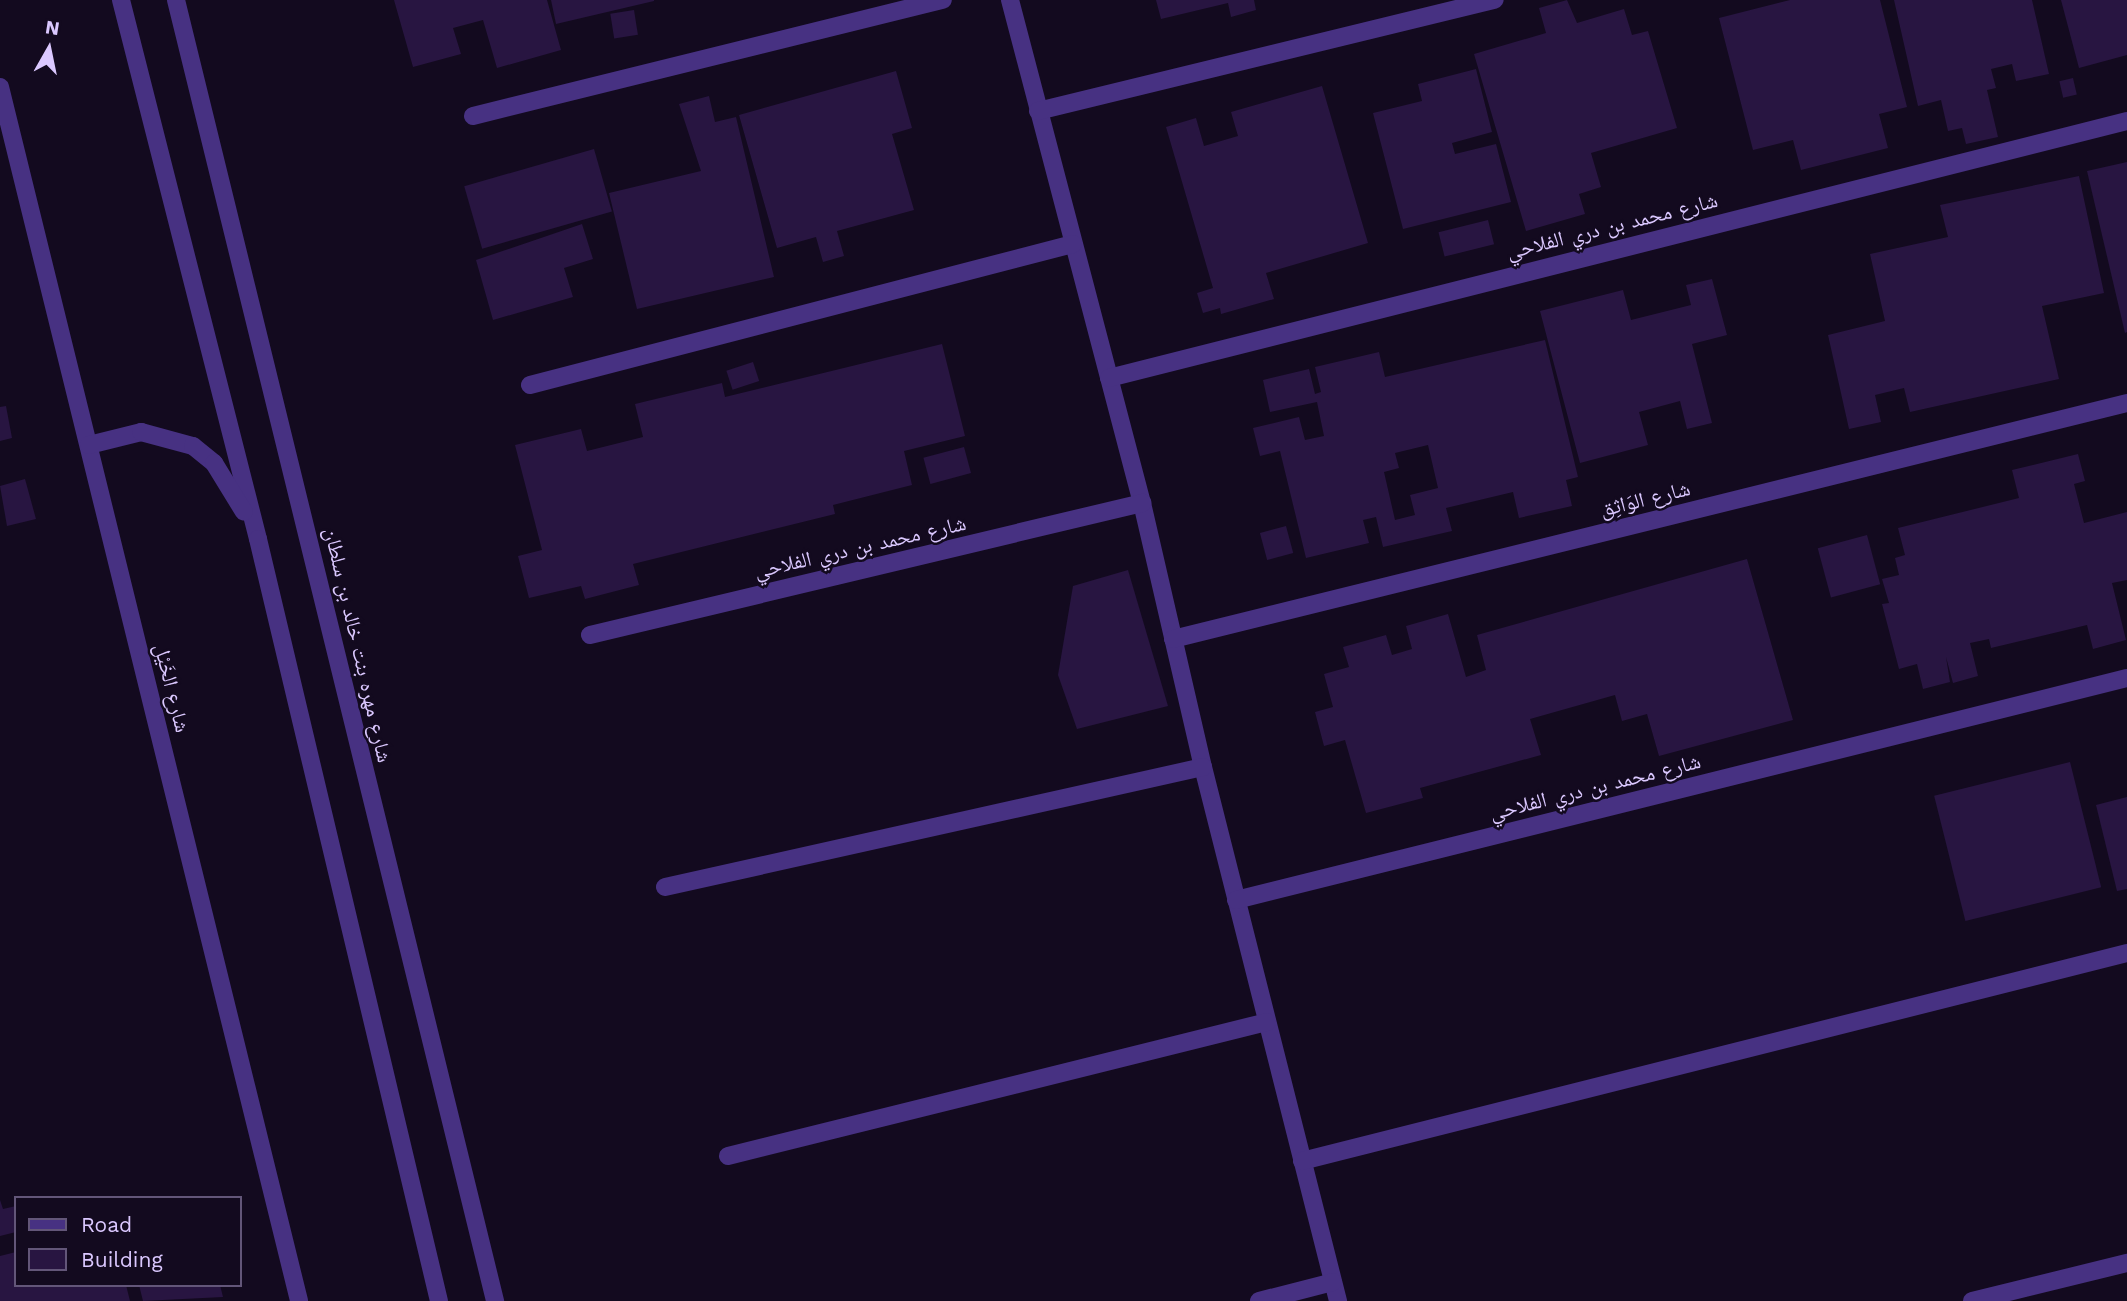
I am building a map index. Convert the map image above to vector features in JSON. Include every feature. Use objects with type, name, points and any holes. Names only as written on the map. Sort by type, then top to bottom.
[{"type":"street","points":[[121,0],[258,539],[439,1301]]},
{"type":"street","name":"شارع مهره بنت خالد بن سلطان","points":[[176,0],[495,1301]]},
{"type":"street","points":[[473,116],[943,0]]},
{"type":"street","points":[[1010,0],[1142,503],[1202,767],[1338,1301]]},
{"type":"street","points":[[1038,111],[1495,0]]},
{"type":"street","name":"شارع الخَيْل","points":[[0,87],[299,1301]]},
{"type":"street","name":"شارع محمد بن دري الفلاحي","points":[[1109,378],[2127,121]]},
{"type":"street","points":[[530,385],[1073,244]]},
{"type":"street","name":"شارع الوَاثِق","points":[[1173,639],[2127,403]]},
{"type":"street","points":[[89,445],[114,435],[141,432],[193,446],[214,463],[231,487],[258,539]]},
{"type":"street","name":"شارع محمد بن دري الفلاحي","points":[[590,635],[1142,503]]},
{"type":"street","name":"شارع محمد بن دري الفلاحي","points":[[1236,900],[2127,678]]},
{"type":"street","points":[[665,887],[1202,767]]},
{"type":"street","points":[[1302,1161],[2127,953]]},
{"type":"street","points":[[728,1156],[1267,1022]]},
{"type":"street","points":[[1972,1301],[2127,1263]]},
{"type":"street","points":[[1259,1301],[1333,1282]]},
{"type":"building","points":[[394,0],[547,0],[561,50],[497,68],[483,20],[453,28],[461,54],[413,67]]},
{"type":"building","points":[[551,0],[654,0],[654,1],[556,24]]},
{"type":"building","points":[[1156,0],[1254,0],[1256,10],[1231,17],[1228,3],[1161,19]]},
{"type":"building","points":[[1567,0],[1577,23],[1624,9],[1632,35],[1648,31],[1677,128],[1591,153],[1601,187],[1579,194],[1585,214],[1526,231],[1474,54],[1546,33],[1539,8]]},
{"type":"building","points":[[1790,0],[1880,0],[1907,107],[1879,114],[1888,148],[1801,170],[1793,140],[1753,150],[1719,18]]},
{"type":"building","points":[[1894,0],[2032,0],[2049,74],[2016,81],[2012,64],[1991,69],[1996,88],[1987,90],[1998,137],[1966,144],[1962,128],[1948,131],[1941,100],[1918,106]]},
{"type":"building","points":[[2061,0],[2127,0],[2127,55],[2079,68]]},
{"type":"building","points":[[634,10],[638,35],[614,38],[610,14]]},
{"type":"building","points":[[1476,69],[1492,132],[1452,143],[1455,154],[1496,144],[1511,202],[1403,229],[1373,113],[1422,101],[1418,84]]},
{"type":"building","points":[[896,71],[912,128],[892,134],[914,210],[837,231],[844,256],[823,262],[816,237],[777,248],[739,115]]},
{"type":"building","points":[[2073,78],[2077,95],[2063,98],[2059,81]]},
{"type":"building","points":[[1322,86],[1368,243],[1266,273],[1274,299],[1221,314],[1220,308],[1203,313],[1197,293],[1213,288],[1166,127],[1196,118],[1204,146],[1238,136],[1231,112]]},
{"type":"building","points":[[709,96],[715,122],[736,117],[774,277],[637,309],[609,193],[701,171],[679,104]]},
{"type":"building","points":[[594,149],[612,211],[482,249],[464,186]]},
{"type":"building","points":[[2127,162],[2127,332],[2125,333],[2087,171]]},
{"type":"building","points":[[2079,176],[2104,293],[2042,306],[2059,379],[1910,412],[1904,388],[1875,395],[1881,422],[1849,429],[1828,335],[1885,321],[1870,254],[1948,237],[1940,205]]},
{"type":"building","points":[[1488,220],[1494,244],[1445,257],[1439,232]]},
{"type":"building","points":[[582,224],[593,259],[564,268],[573,297],[493,320],[476,260]]},
{"type":"building","points":[[1712,279],[1727,335],[1692,344],[1712,423],[1687,429],[1680,401],[1639,412],[1648,445],[1580,463],[1540,311],[1623,290],[1631,320],[1691,305],[1686,285]]},
{"type":"building","points":[[1545,340],[1578,477],[1566,480],[1572,506],[1519,518],[1513,492],[1446,508],[1452,531],[1383,547],[1376,517],[1363,520],[1369,543],[1306,558],[1280,451],[1260,456],[1253,428],[1299,417],[1305,440],[1324,436],[1317,402],[1270,412],[1263,380],[1309,369],[1315,394],[1321,392],[1315,367],[1379,352],[1385,377]],"holes":[[[1428,445],[1438,488],[1410,495],[1415,515],[1395,520],[1384,472],[1399,468],[1395,453]]]},
{"type":"building","points":[[942,344],[965,436],[904,451],[912,485],[833,505],[835,514],[633,564],[639,585],[585,599],[581,586],[529,598],[518,556],[542,550],[515,445],[581,429],[587,451],[643,437],[635,404],[722,383],[725,397]]},
{"type":"building","points":[[753,362],[759,381],[733,390],[726,371]]},
{"type":"building","points":[[6,406],[12,438],[0,441],[0,407]]},
{"type":"building","points":[[964,447],[971,473],[930,484],[923,458]]},
{"type":"building","points":[[2078,454],[2085,481],[2074,484],[2084,523],[2127,512],[2127,580],[2112,583],[2126,640],[2093,649],[2087,625],[1991,648],[1989,639],[1970,643],[1978,676],[1953,683],[1946,657],[1950,682],[1923,689],[1917,664],[1899,669],[1882,604],[1889,603],[1882,579],[1899,575],[1895,558],[1905,555],[1898,528],[2019,498],[2012,470]]},
{"type":"building","points":[[25,479],[36,519],[7,526],[0,486]]},
{"type":"building","points":[[1286,526],[1293,553],[1267,560],[1260,533]]},
{"type":"building","points":[[1867,535],[1880,584],[1831,597],[1818,548]]},
{"type":"building","points":[[1747,559],[1793,720],[1659,756],[1647,714],[1622,721],[1615,695],[1530,719],[1541,755],[1420,788],[1423,798],[1366,813],[1345,740],[1324,746],[1315,712],[1333,707],[1324,674],[1349,667],[1343,647],[1386,635],[1392,655],[1412,649],[1406,626],[1448,614],[1466,677],[1486,670],[1477,635]]},
{"type":"building","points":[[1128,570],[1168,706],[1077,729],[1058,675],[1073,586]]},
{"type":"building","points":[[2070,762],[2101,887],[1965,921],[1934,796]]},
{"type":"building","points":[[2127,797],[2127,889],[2117,891],[2096,805]]},
{"type":"building","points":[[0,1200],[3,1209],[14,1206],[14,1232],[0,1236]]},
{"type":"building","points":[[14,1252],[14,1287],[126,1287],[130,1301],[0,1301],[0,1256]]},
{"type":"building","points":[[140,1287],[220,1287],[223,1297],[143,1301]]}]
